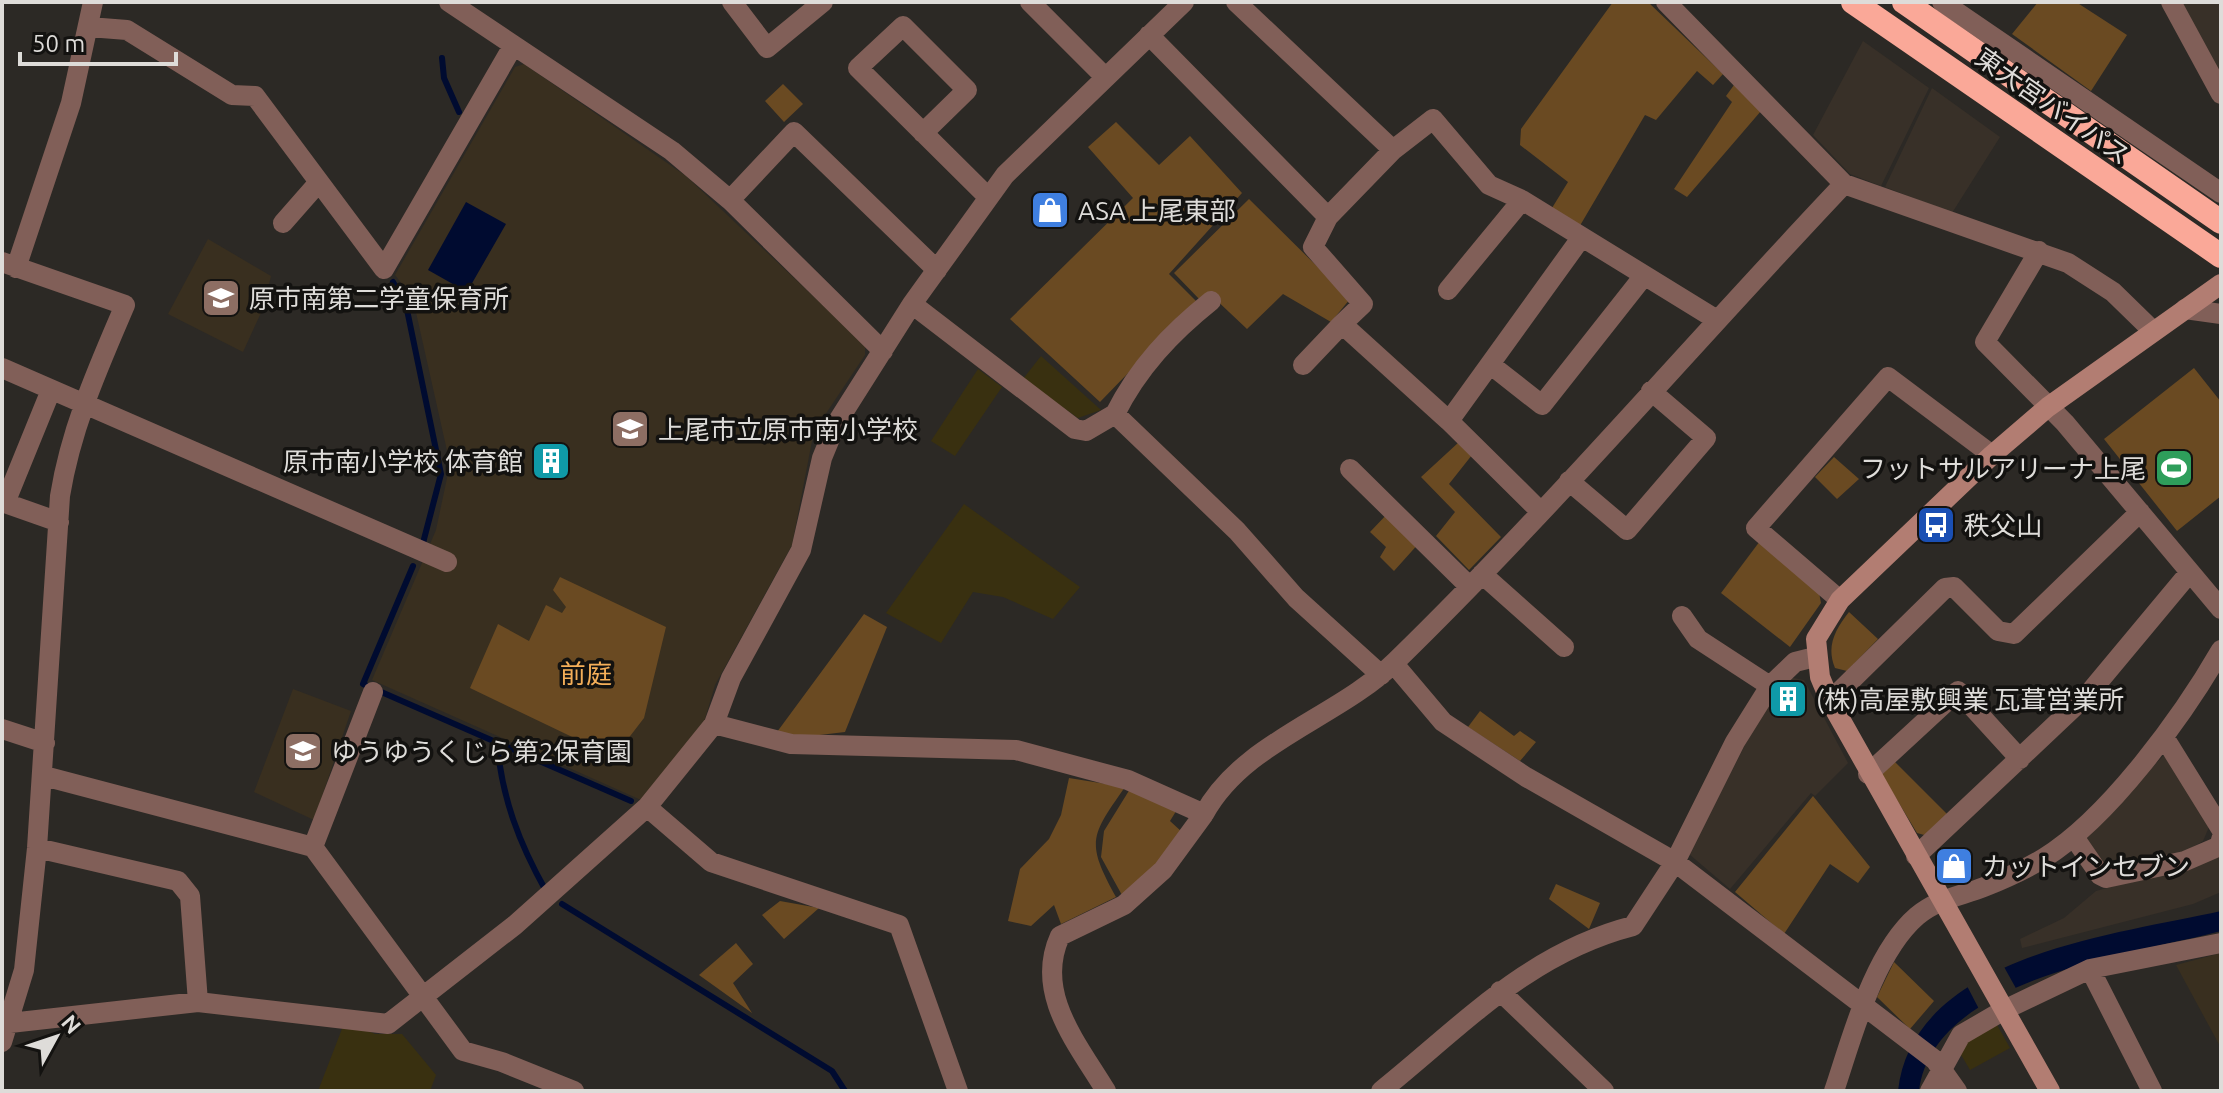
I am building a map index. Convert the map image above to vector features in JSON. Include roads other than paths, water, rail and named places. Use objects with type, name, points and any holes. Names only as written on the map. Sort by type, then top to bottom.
[{"type":"highway","name":"東大宮バイパス","points":[[1853,2],[2221,256]]},
{"type":"highway","name":"東大宮バイパス","points":[[1904,2],[2221,222]]},
{"type":"street","points":[[93,2],[71,103],[9,265],[125,305],[82,404],[67,456],[59,522],[37,848],[24,970],[6,1033],[198,1002],[388,1024],[515,925],[647,807],[714,724],[731,678],[801,550],[823,455],[836,424],[912,304],[987,196],[1104,76],[1184,2]]},
{"type":"street","points":[[449,2],[473,9],[513,46],[672,151],[730,200],[883,351]]},
{"type":"street","points":[[732,2],[767,48],[823,2]]},
{"type":"street","points":[[1236,2],[1393,150]]},
{"type":"street","points":[[1666,2],[1844,184],[2039,251],[2094,278],[2153,331]]},
{"type":"street","points":[[1942,2],[2221,193]]},
{"type":"street","points":[[2171,2],[2221,94]]},
{"type":"street","points":[[1042,6],[1104,76]]},
{"type":"street","points":[[923,133],[967,90],[903,26],[858,68],[923,133],[987,196]]},
{"type":"street","points":[[89,27],[127,30],[232,95],[255,96],[384,269],[513,46]]},
{"type":"street","points":[[1149,35],[1328,217]]},
{"type":"street","points":[[1303,365],[1363,304],[1313,247],[1328,217],[1393,150],[1433,119],[1489,185],[1522,200],[1717,320]]},
{"type":"street","points":[[730,200],[794,132],[937,270]]},
{"type":"street","points":[[283,223],[319,182]]},
{"type":"street","points":[[1106,1091],[1065,1022],[1049,976],[1051,955],[1060,936],[1124,905],[1163,870],[1232,775],[1387,669],[1476,580],[1844,184]]},
{"type":"street","points":[[1448,290],[1522,200]]},
{"type":"street","points":[[1449,421],[1581,238]]},
{"type":"street","points":[[2039,251],[1985,342],[2048,407],[2221,609]]},
{"type":"street","points":[[1491,365],[1542,405],[1643,277]]},
{"type":"street","points":[[2050,1091],[1868,774],[1830,701],[1815,657],[1816,639],[1840,600],[1992,455],[2048,407],[2221,284]]},
{"type":"street","points":[[912,304],[1075,429],[1086,431],[1115,414],[1131,381],[1164,343],[1211,301]]},
{"type":"street","points":[[2185,309],[2221,314]]},
{"type":"street","points":[[1342,324],[1449,421],[1540,511]]},
{"type":"street","points":[[2,368],[447,562]]},
{"type":"street","points":[[1840,600],[1756,528],[1888,377],[1992,455]]},
{"type":"street","points":[[51,390],[5,503],[59,522]]},
{"type":"street","points":[[1569,481],[1627,530],[1706,438],[1651,391]]},
{"type":"street","points":[[1115,414],[1237,531],[1296,598],[1387,669],[1443,722],[1526,777],[1675,862],[1909,1039],[1938,1063],[1957,1091]]},
{"type":"street","points":[[1350,469],[1476,580],[1564,647]]},
{"type":"street","points":[[1830,701],[1945,588],[1954,587],[1998,631],[2014,634],[2140,512]]},
{"type":"street","points":[[1916,856],[2090,692],[2190,572]]},
{"type":"street","points":[[1682,616],[1698,639],[1770,686]]},
{"type":"street","points":[[1834,1091],[1864,1003],[1895,942],[1916,916],[1941,900],[1984,887],[2043,859],[2074,837],[2164,737],[2221,650]]},
{"type":"street","points":[[1381,1091],[1500,991],[1555,954],[1596,936],[1633,926],[1675,862],[1735,742],[1770,686],[1795,662],[1815,657]]},
{"type":"street","points":[[1868,774],[1958,691],[2020,759]]},
{"type":"street","points":[[313,847],[373,692]]},
{"type":"street","points":[[714,724],[791,744],[1016,750],[1128,780],[1204,814]]},
{"type":"street","points":[[2,729],[45,743]]},
{"type":"street","points":[[2164,737],[2221,829]]},
{"type":"street","points":[[44,776],[313,847],[463,1051],[502,1062],[574,1091]]},
{"type":"street","points":[[647,807],[711,862],[899,925],[958,1091]]},
{"type":"street","points":[[2074,837],[2100,875],[2106,878],[2185,861],[2220,846],[2221,840]]},
{"type":"street","points":[[37,848],[178,881],[190,896],[198,1002]]},
{"type":"street","points":[[1930,1091],[1938,1063],[1961,1035],[2002,1006],[2090,969],[2221,943]]},
{"type":"street","points":[[2090,969],[2152,1091]]},
{"type":"street","points":[[1500,991],[1604,1091]]},
{"type":"water","points":[[466,202],[506,224],[467,292],[428,270]]},
{"type":"water","points":[[2221,911],[2221,931],[2090,962],[2042,977],[1998,997],[1960,1021],[1932,1052],[1919,1091],[1898,1091],[1912,1045],[1940,1009],[1979,981],[2025,959],[2076,943]]},
{"type":"waterway","points":[[442,58],[444,78],[459,112]]},
{"type":"waterway","points":[[393,282],[406,305],[441,474],[423,543]]},
{"type":"waterway","points":[[413,566],[363,684],[631,801]]},
{"type":"waterway","points":[[497,743],[513,820],[546,891]]},
{"type":"waterway","points":[[562,904],[832,1071],[845,1091]]},
{"type":"place","name":"ASA 上尾東部","points":[[1050,210]]},
{"type":"place","name":"原市南第二学童保育所","points":[[221,298]]},
{"type":"place","name":"上尾市立原市南小学校","points":[[630,429]]},
{"type":"place","name":"原市南小学校 体育館","points":[[551,461]]},
{"type":"place","name":"フットサルアリーナ上尾","points":[[2174,468]]},
{"type":"place","name":"秩父山","points":[[1936,525]]},
{"type":"place","name":"(株)高屋敷興業 瓦葺営業所","points":[[1788,699]]},
{"type":"place","name":"ゆうゆうくじら第2保育園","points":[[303,751]]},
{"type":"place","name":"カットインセブン","points":[[1954,866]]},
{"type":"park label","name":"前庭","points":[[586,673]]}]
